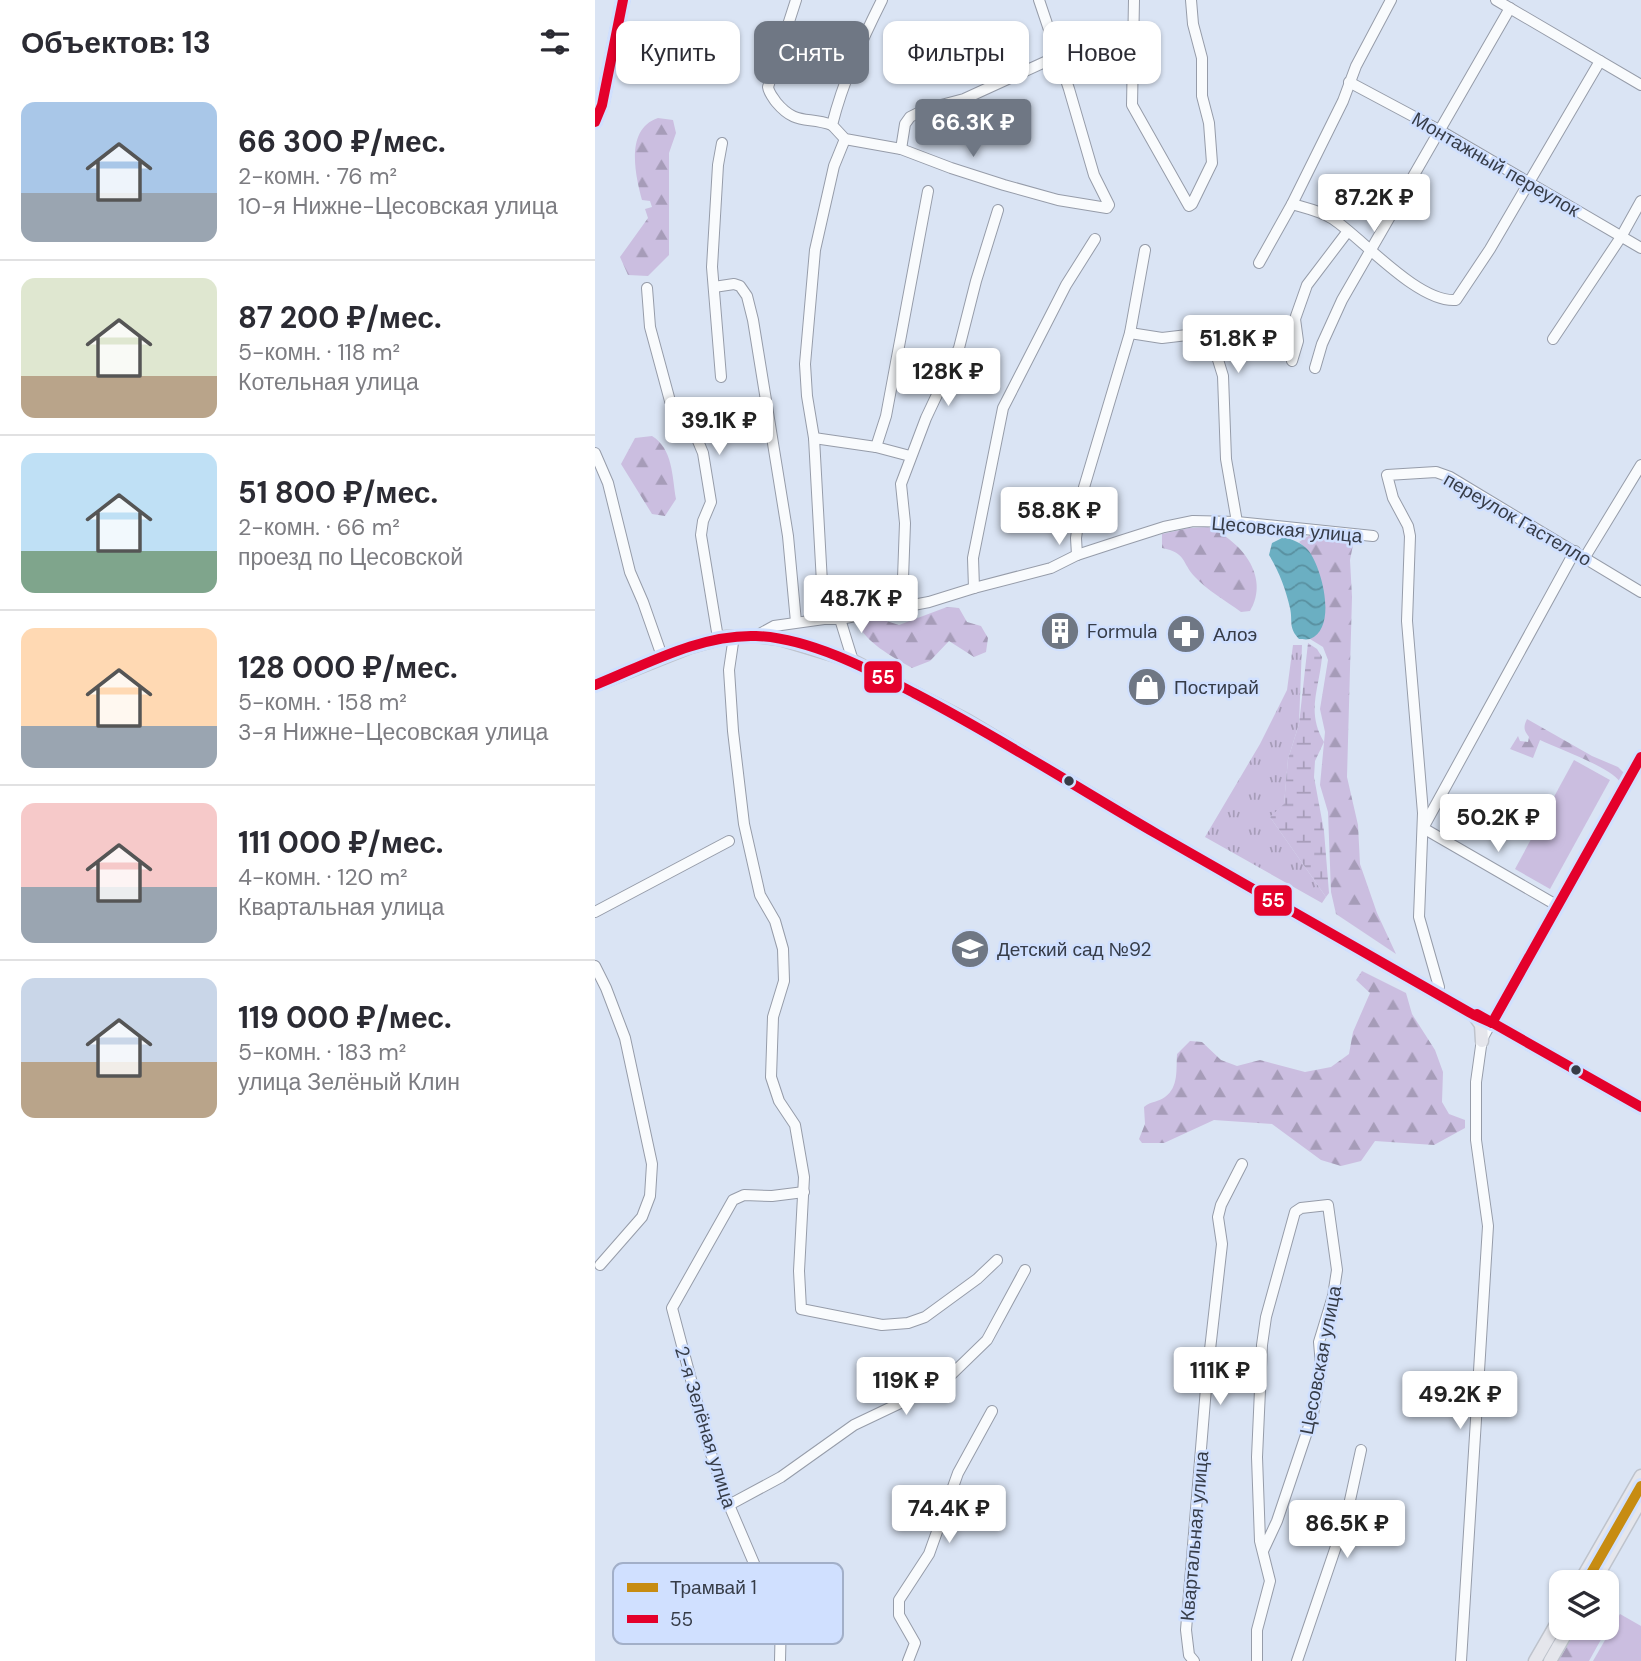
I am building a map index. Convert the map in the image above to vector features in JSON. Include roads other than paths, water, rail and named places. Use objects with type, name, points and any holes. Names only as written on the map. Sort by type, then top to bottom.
[{"type":"main road","points":[[595,122],[623,0]]},
{"type":"main road","points":[[595,685],[718,638],[734,636],[756,636],[799,643],[853,661],[968,721],[1076,787],[1277,898],[1641,1107]]},
{"type":"main road","points":[[1437,991],[1473,1015],[1492,1023]]},
{"type":"main road","points":[[1473,1015],[1481,1025],[1482,1041]]},
{"type":"main road","points":[[1593,1570],[1641,1476]]},
{"type":"main road","points":[[1595,1570],[1641,1500]]},
{"type":"main road","points":[[1535,1661],[1549,1637]]},
{"type":"main road","points":[[1550,1661],[1562,1640]]},
{"type":"street","points":[[796,0],[768,87],[785,112],[796,119],[832,125],[845,139],[901,149],[951,168],[1058,200],[1109,208],[1094,175],[1066,84]]},
{"type":"street","points":[[832,125],[859,48],[882,0]]},
{"type":"street","points":[[1039,0],[1046,21]]},
{"type":"street","points":[[1134,0],[1132,105],[1189,206],[1212,163],[1209,123],[1202,96],[1202,58],[1193,24],[1191,0]]},
{"type":"street","points":[[1259,263],[1292,204],[1391,0]]},
{"type":"street","points":[[1496,0],[1641,85]]},
{"type":"street","points":[[1315,369],[1331,322],[1510,8]]},
{"type":"street","points":[[1292,204],[1327,215],[1397,273],[1435,295],[1453,301],[1461,294],[1529,183],[1600,61]]},
{"type":"street","points":[[901,149],[905,124],[910,117],[926,109],[964,99],[1043,63]]},
{"type":"street","name":"Монтажный переулок","points":[[1349,82],[1439,130],[1641,248]]},
{"type":"street","points":[[824,619],[814,438],[805,378],[815,250],[833,169],[845,139]]},
{"type":"street","points":[[722,143],[718,165],[712,267],[722,377]]},
{"type":"street","points":[[876,447],[886,416],[928,191]]},
{"type":"street","points":[[1553,339],[1621,237],[1641,201]]},
{"type":"street","points":[[902,606],[905,523],[901,491],[910,456],[959,348],[976,281],[999,210]]},
{"type":"street","points":[[1292,360],[1298,341],[1295,321],[1307,285],[1348,231]]},
{"type":"street","points":[[974,588],[973,558],[1003,408],[1066,285],[1095,239]]},
{"type":"street","points":[[1077,555],[1076,538],[1082,494],[1130,333],[1145,250]]},
{"type":"street","points":[[714,287],[736,284],[741,287],[747,296],[753,320],[788,536],[796,622]]},
{"type":"street","points":[[647,288],[650,327],[670,401],[695,433],[703,453],[711,502],[702,521],[701,535],[718,638]]},
{"type":"street","points":[[1130,333],[1162,338],[1204,333],[1211,337],[1223,376],[1226,459],[1237,522]]},
{"type":"street","points":[[814,438],[876,447],[910,456]]},
{"type":"street","points":[[595,453],[608,483],[630,572],[663,659]]},
{"type":"street","points":[[1585,557],[1641,466]]},
{"type":"street","name":"переулок Гастелло","points":[[1423,828],[1408,621],[1410,536],[1408,526],[1393,498],[1387,475],[1436,472],[1450,477],[1641,592]]},
{"type":"street","name":"Цесовская улица","points":[[756,636],[771,627],[796,622],[840,619],[929,603],[1051,568],[1077,555],[1164,527],[1193,522],[1237,522],[1373,536]]},
{"type":"street","points":[[1437,991],[1419,917],[1423,828],[1575,551]]},
{"type":"street","points":[[840,619],[853,661]]},
{"type":"street","points":[[734,636],[729,670],[744,824],[760,895],[775,920],[783,949],[784,981],[773,1017],[771,1077],[779,1101],[795,1125],[800,1147],[804,1192],[799,1270],[801,1309],[882,1325],[917,1321],[977,1279],[997,1261]]},
{"type":"street","points":[[1461,1661],[1487,1226],[1476,1140],[1476,1082],[1482,1041],[1641,757]]},
{"type":"street","points":[[1423,828],[1558,906]]},
{"type":"street","points":[[595,912],[729,841]]},
{"type":"street","points":[[595,966],[625,1038],[651,1154],[652,1172],[650,1196],[642,1217],[600,1265]]},
{"type":"street","name":"Квартальная улица","points":[[1194,1661],[1189,1655],[1186,1630],[1207,1376],[1222,1244],[1218,1217],[1220,1205],[1242,1164]]},
{"type":"street","name":"2-я Зелёная улица","points":[[754,1563],[709,1451],[672,1308],[733,1200],[744,1195],[772,1196],[804,1192]]},
{"type":"street","name":"Цесовская улица","points":[[1328,1205],[1337,1270],[1333,1296],[1319,1342],[1321,1364],[1312,1420],[1277,1521],[1263,1551],[1259,1531],[1257,1457],[1262,1345],[1266,1317],[1295,1212],[1306,1206],[1328,1205]]},
{"type":"street","points":[[729,1505],[781,1478],[854,1425],[936,1386],[952,1374],[987,1340],[1025,1270]]},
{"type":"street","points":[[908,1661],[915,1643],[899,1615],[899,1600],[929,1554],[958,1473],[992,1411]]},
{"type":"street","points":[[1297,1661],[1347,1514],[1361,1450]]},
{"type":"street","points":[[1257,1661],[1257,1630],[1270,1581],[1263,1551]]},
{"type":"water","points":[[1284,537],[1308,550],[1322,583],[1325,597],[1323,623],[1319,633],[1310,639],[1299,639],[1293,631],[1286,594],[1269,555],[1272,543]]},
{"type":"tram line","name":"1","points":[[1593,1570],[1641,1486]]},
{"type":"place","name":"Formula","points":[[1060,631]]},
{"type":"place","name":"Алоэ","points":[[1186,634]]},
{"type":"place","name":"Постирай","points":[[1147,687]]},
{"type":"place","name":"Детский сад №92","points":[[970,949]]}]
